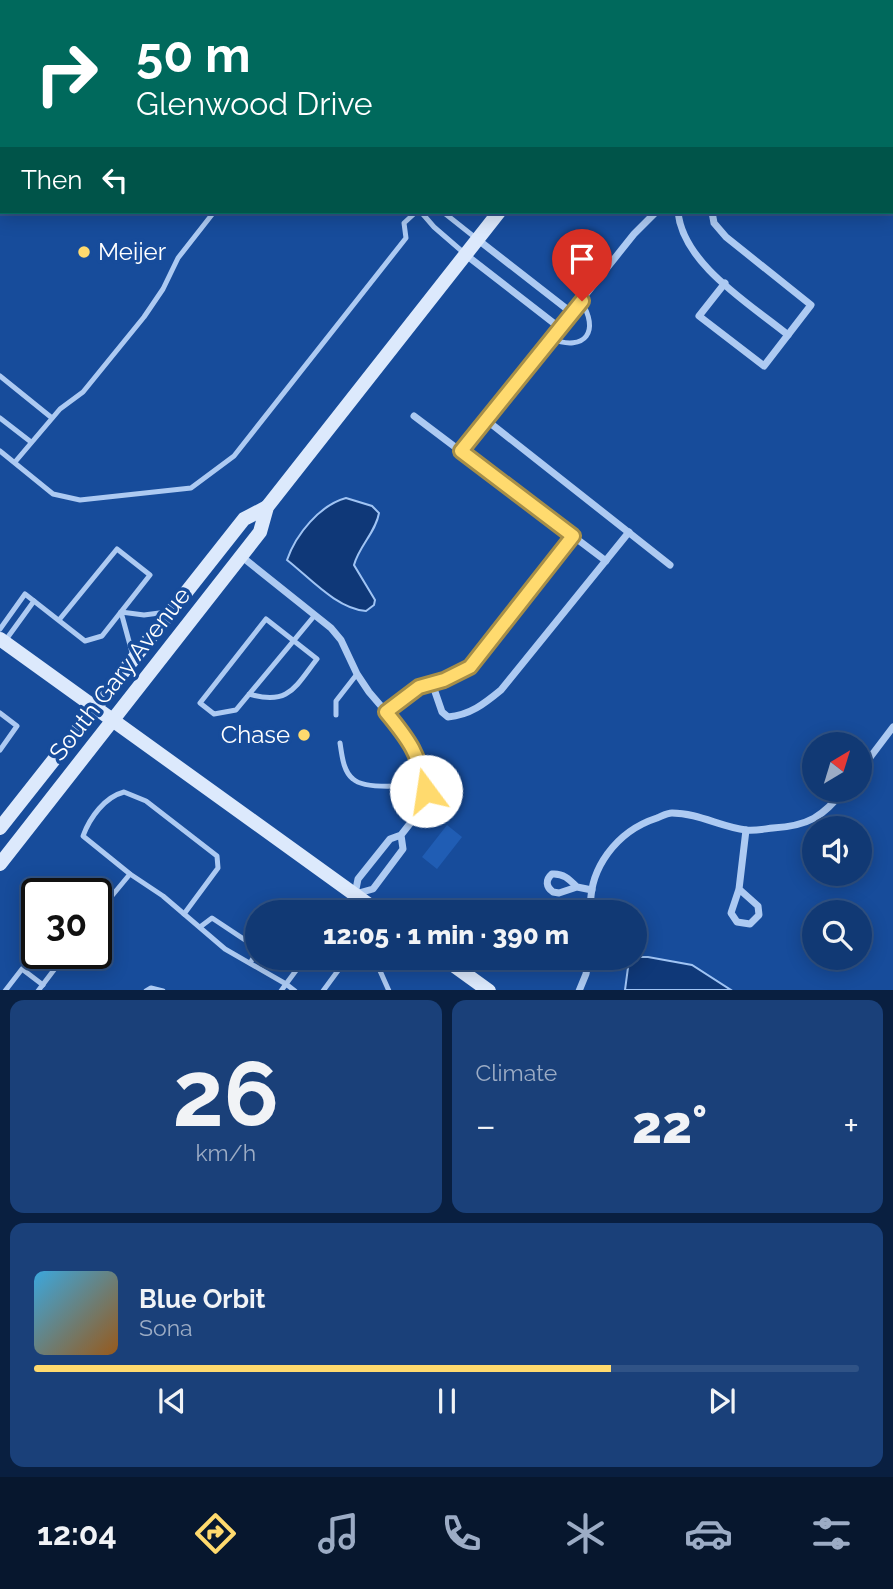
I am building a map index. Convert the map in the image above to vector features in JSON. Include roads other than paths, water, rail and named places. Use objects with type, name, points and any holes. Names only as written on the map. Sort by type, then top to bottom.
[{"type":"main road","name":"South Gary Avenue","points":[[0,864],[260,532],[267,507],[497,214]]},
{"type":"main road","name":"South Gary Avenue","points":[[0,828],[244,519],[267,507]]},
{"type":"main road","points":[[1,637],[95,708],[363,900]]},
{"type":"main road","points":[[461,970],[489,990]]},
{"type":"street","points":[[461,451],[634,234],[654,214]]},
{"type":"street","points":[[678,214],[679,223],[692,250],[724,283],[788,335]]},
{"type":"street","points":[[712,214],[714,222],[726,237],[811,305],[764,366],[699,316],[724,283]]},
{"type":"street","points":[[477,239],[572,313]]},
{"type":"street","points":[[466,254],[560,328]]},
{"type":"street","points":[[414,416],[606,561]]},
{"type":"street","points":[[485,419],[670,565]]},
{"type":"street","points":[[432,683],[442,712],[448,717],[461,716],[480,708],[500,690],[629,533]]},
{"type":"street","points":[[386,712],[419,687],[470,667],[573,536]]},
{"type":"street","points":[[241,556],[315,615],[341,640],[357,674],[405,734],[421,763],[426,791],[412,821],[401,835],[390,839],[358,879],[355,894],[373,889],[403,849],[401,835]]},
{"type":"street","points":[[872,755],[893,727]]},
{"type":"street","points":[[592,900],[597,872],[610,851],[627,832],[647,821],[671,813],[746,830],[798,827],[821,815],[835,802]]},
{"type":"street","points":[[739,889],[758,906],[759,915],[750,924],[737,922],[731,913],[739,889],[746,830]]},
{"type":"street","points":[[577,887],[592,890]]},
{"type":"street","points":[[579,990],[587,970]]},
{"type":"lane","points":[[15,462],[51,418],[83,392],[144,317],[163,289],[178,258],[212,214]]},
{"type":"lane","points":[[0,451],[52,494],[80,500],[191,488],[234,456],[407,238],[404,223],[414,214]]},
{"type":"lane","points":[[424,214],[434,227],[466,254]]},
{"type":"lane","points":[[446,214],[477,239]]},
{"type":"lane","points":[[551,339],[574,344],[584,339],[590,324],[582,301]]},
{"type":"lane","points":[[0,376],[51,418]]},
{"type":"lane","points":[[0,418],[31,442]]},
{"type":"lane","points":[[1,637],[25,594],[85,641],[102,636],[150,575],[117,548],[59,620]]},
{"type":"lane","points":[[1,637],[34,601]]},
{"type":"lane","points":[[121,612],[144,615],[170,612]]},
{"type":"lane","points":[[121,612],[134,659]]},
{"type":"lane","points":[[249,694],[267,699],[289,694],[317,659],[294,640],[266,620],[200,703],[215,714],[236,710],[249,694],[294,640],[315,615]]},
{"type":"lane","points":[[336,715],[336,701],[357,674]]},
{"type":"lane","points":[[0,713],[17,726],[0,750]]},
{"type":"lane","points":[[340,743],[344,768],[353,779],[361,783],[371,786],[424,783]]},
{"type":"lane","points":[[184,914],[218,868],[217,856],[146,801],[124,792],[108,799],[93,817],[83,836],[130,874],[163,896],[184,914],[200,927],[225,949],[245,960]]},
{"type":"lane","points":[[112,896],[130,874]]},
{"type":"lane","points":[[350,900],[355,894]]},
{"type":"lane","points":[[200,927],[212,918],[245,941]]},
{"type":"lane","points":[[5,990],[22,969],[43,985]]},
{"type":"lane","points":[[38,990],[55,969]]},
{"type":"lane","points":[[262,970],[295,990]]},
{"type":"lane","points":[[281,990],[296,970]]},
{"type":"lane","points":[[323,990],[338,970]]},
{"type":"lane","points":[[380,970],[390,990]]},
{"type":"lane","points":[[146,990],[163,990]]},
{"type":"place","name":"Meijer","points":[[84,252]]},
{"type":"place","name":"Chase","points":[[304,735]]}]
